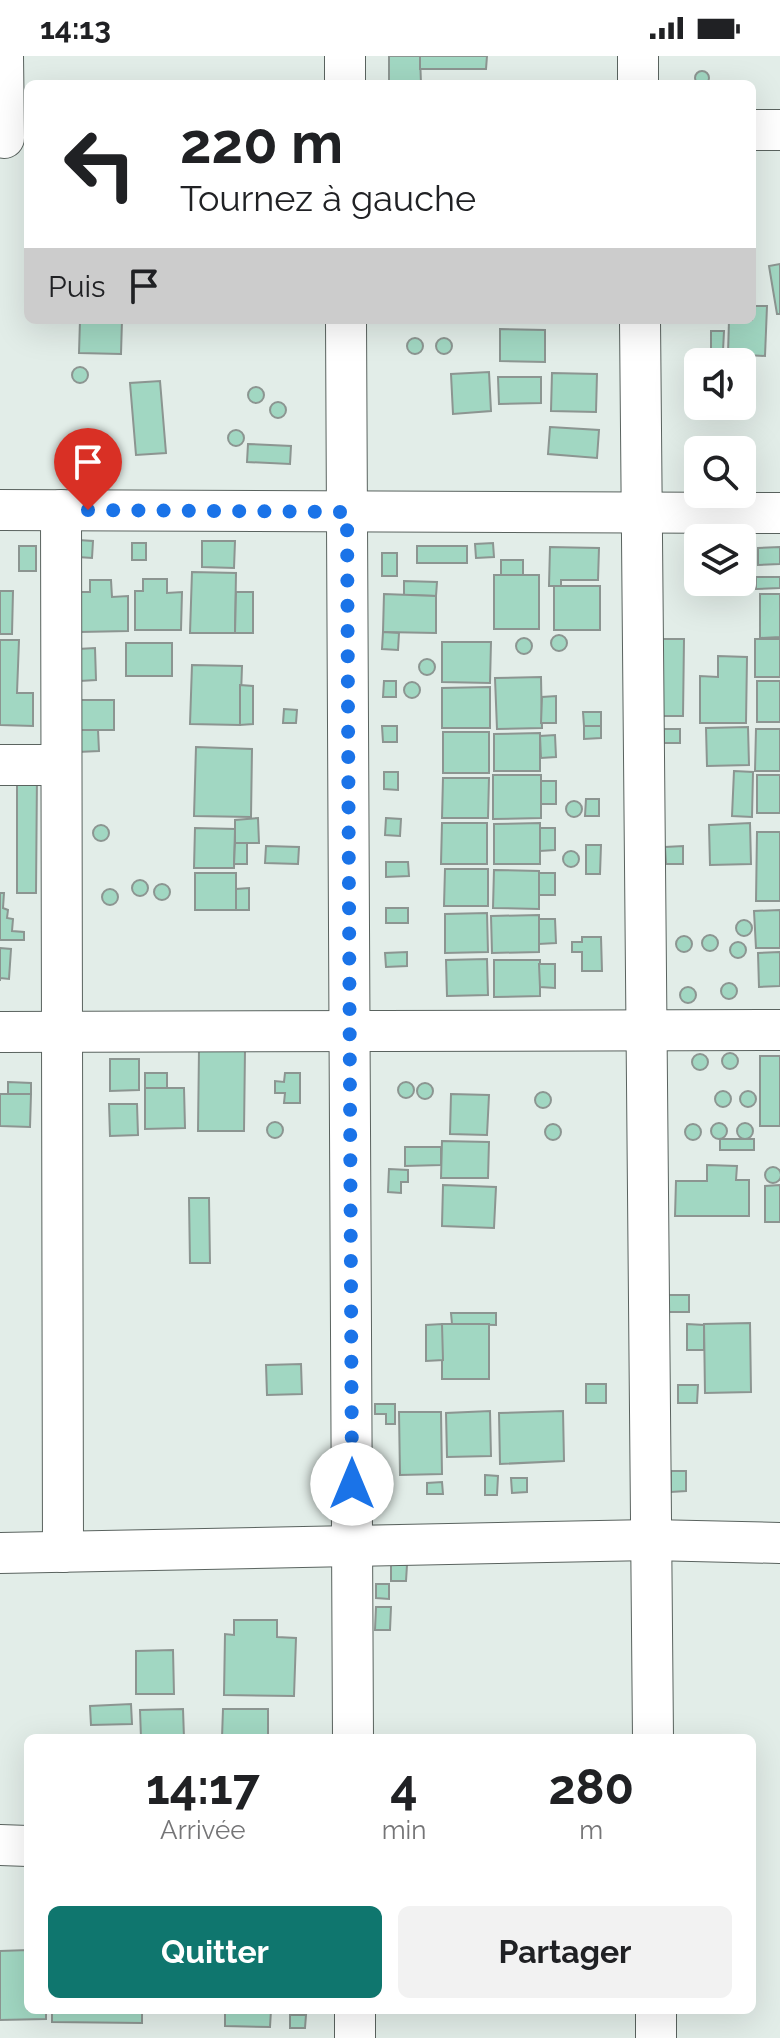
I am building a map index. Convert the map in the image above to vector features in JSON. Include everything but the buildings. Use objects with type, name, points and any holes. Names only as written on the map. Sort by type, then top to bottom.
[{"type":"street","points":[[3,56],[11,138]]},
{"type":"street","points":[[345,56],[345,80]]},
{"type":"street","points":[[638,56],[638,80]]},
{"type":"street","points":[[756,130],[780,130]]},
{"type":"street","points":[[346,324],[353,1734]]},
{"type":"street","points":[[640,324],[653,1734]]},
{"type":"street","points":[[0,510],[780,513]]},
{"type":"street","points":[[61,510],[63,1552]]},
{"type":"street","points":[[0,765],[61,765]]},
{"type":"street","points":[[0,1032],[780,1030]]},
{"type":"street","points":[[0,1553],[651,1540],[780,1543]]},
{"type":"street","points":[[0,1845],[24,1846]]},
{"type":"street","points":[[355,2014],[355,2038]]},
{"type":"street","points":[[656,2014],[656,2038]]},
{"type":"route","points":[[88,510],[347,512],[352,1484]]}]
